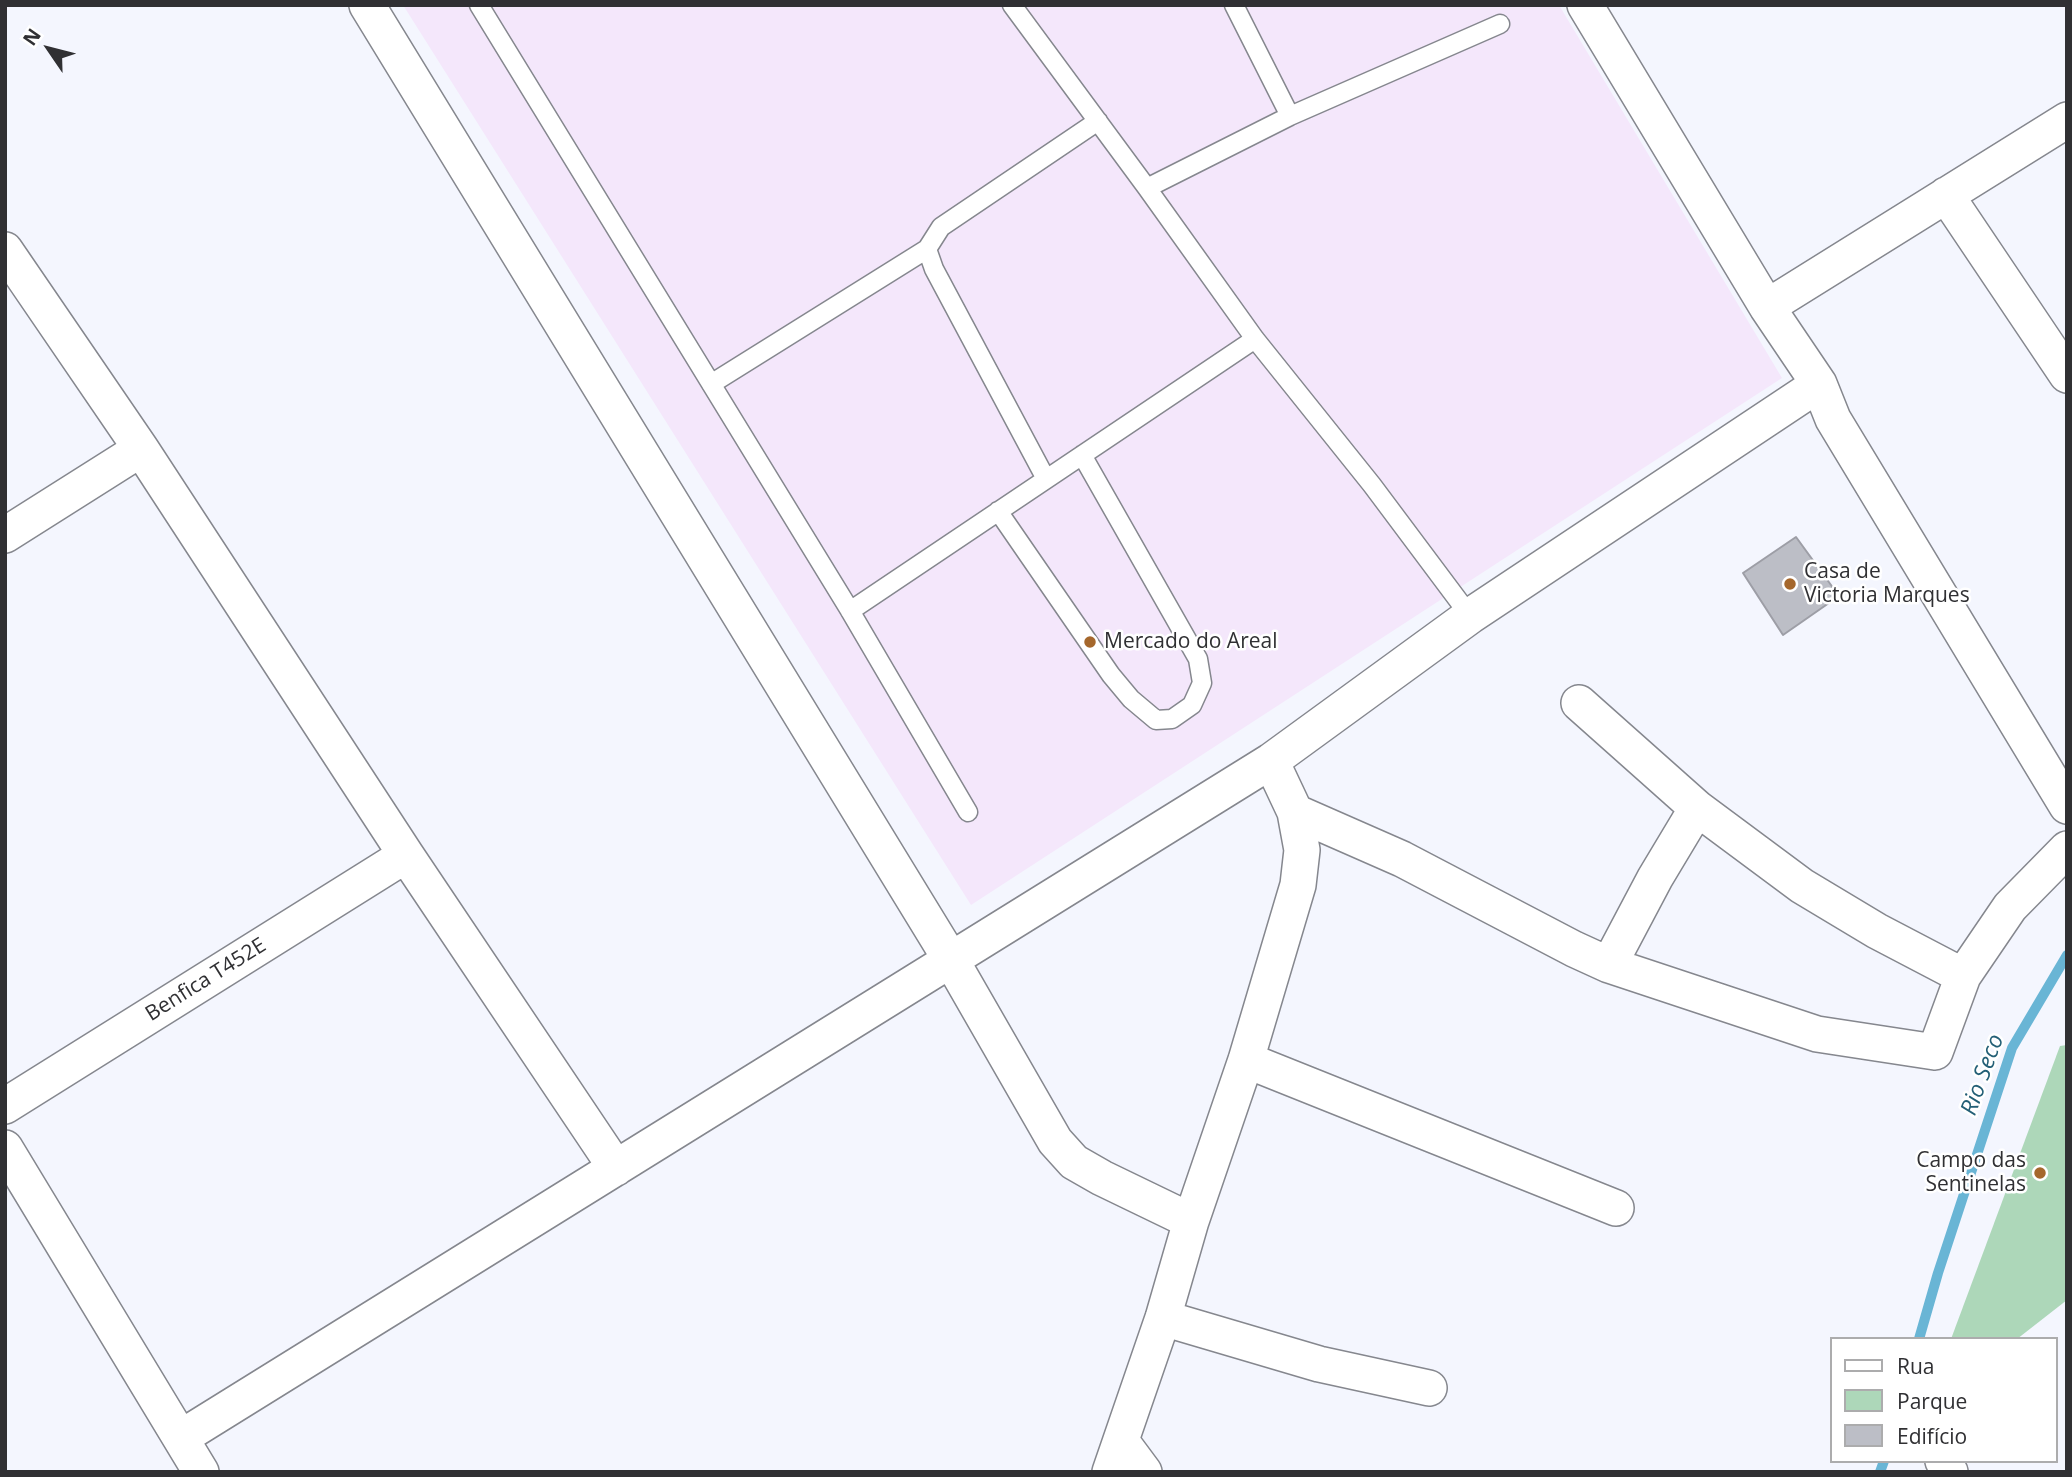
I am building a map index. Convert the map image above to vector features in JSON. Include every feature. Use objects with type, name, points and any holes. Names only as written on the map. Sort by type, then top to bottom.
[{"type":"street","points":[[367,5],[951,960],[1055,1141],[1074,1162],[1191,1221]]},
{"type":"street","points":[[1585,5],[1767,307],[1819,384],[1833,419],[2067,806]]},
{"type":"street","points":[[1767,307],[2067,120]]},
{"type":"street","points":[[1946,195],[2067,375]]},
{"type":"street","points":[[5,250],[141,449],[406,855],[616,1168]]},
{"type":"street","points":[[182,1437],[1271,761],[1470,616],[1819,384]]},
{"type":"street","points":[[5,535],[141,449]]},
{"type":"street","points":[[1579,703],[1697,808],[1802,886],[1877,931],[1963,976]]},
{"type":"street","points":[[1144,1472],[1115,1456],[1163,1318],[1191,1221],[1246,1060],[1298,885],[1302,850],[1295,812],[1271,761]]},
{"type":"street","points":[[1609,965],[1655,878],[1697,808]]},
{"type":"street","points":[[1295,812],[1402,859],[1609,965],[1817,1034],[1935,1052],[1963,976],[2010,907],[2067,849]]},
{"type":"street","name":"Benfica T452E","points":[[5,1106],[406,855]]},
{"type":"street","points":[[1246,1060],[1616,1208]]},
{"type":"street","points":[[5,1148],[201,1472]]},
{"type":"street","points":[[1163,1318],[1319,1364],[1429,1388]]},
{"type":"lane","points":[[479,5],[850,611],[968,812]]},
{"type":"lane","points":[[1012,5],[1255,339],[1372,485],[1470,616]]},
{"type":"lane","points":[[1234,5],[1290,116]]},
{"type":"lane","points":[[1147,188],[1290,116],[1500,24]]},
{"type":"lane","points":[[711,384],[927,249],[941,227],[1098,121]]},
{"type":"lane","points":[[927,249],[934,269],[1046,479]]},
{"type":"lane","points":[[850,611],[1255,339]]},
{"type":"lane","points":[[998,511],[1111,675],[1131,699],[1156,720],[1172,719],[1192,705],[1202,683],[1198,659],[1082,455]]},
{"type":"shaded area","name":"Mercado do Areal","points":[[403,5],[1559,5],[1782,378],[971,905]]},
{"type":"green space","name":"Campo das Sentinelas","points":[[2067,1045],[2067,1300],[2020,1337],[1952,1337],[2060,1046]]},
{"type":"building","name":"Casa de Victoria Marques","points":[[1796,537],[1839,596],[1783,635],[1743,573]]},
{"type":"waterway","name":"Rio Seco","points":[[1920,1337],[2012,1048],[2067,955]]},
{"type":"waterway","name":"Rio Seco","points":[[1880,1472],[1883,1463]]},
{"type":"place","name":"Casa de Victoria Marques","points":[[1790,584]]},
{"type":"place","name":"Mercado do Areal","points":[[1090,642]]},
{"type":"place","name":"Campo das Sentinelas","points":[[2040,1173]]}]
